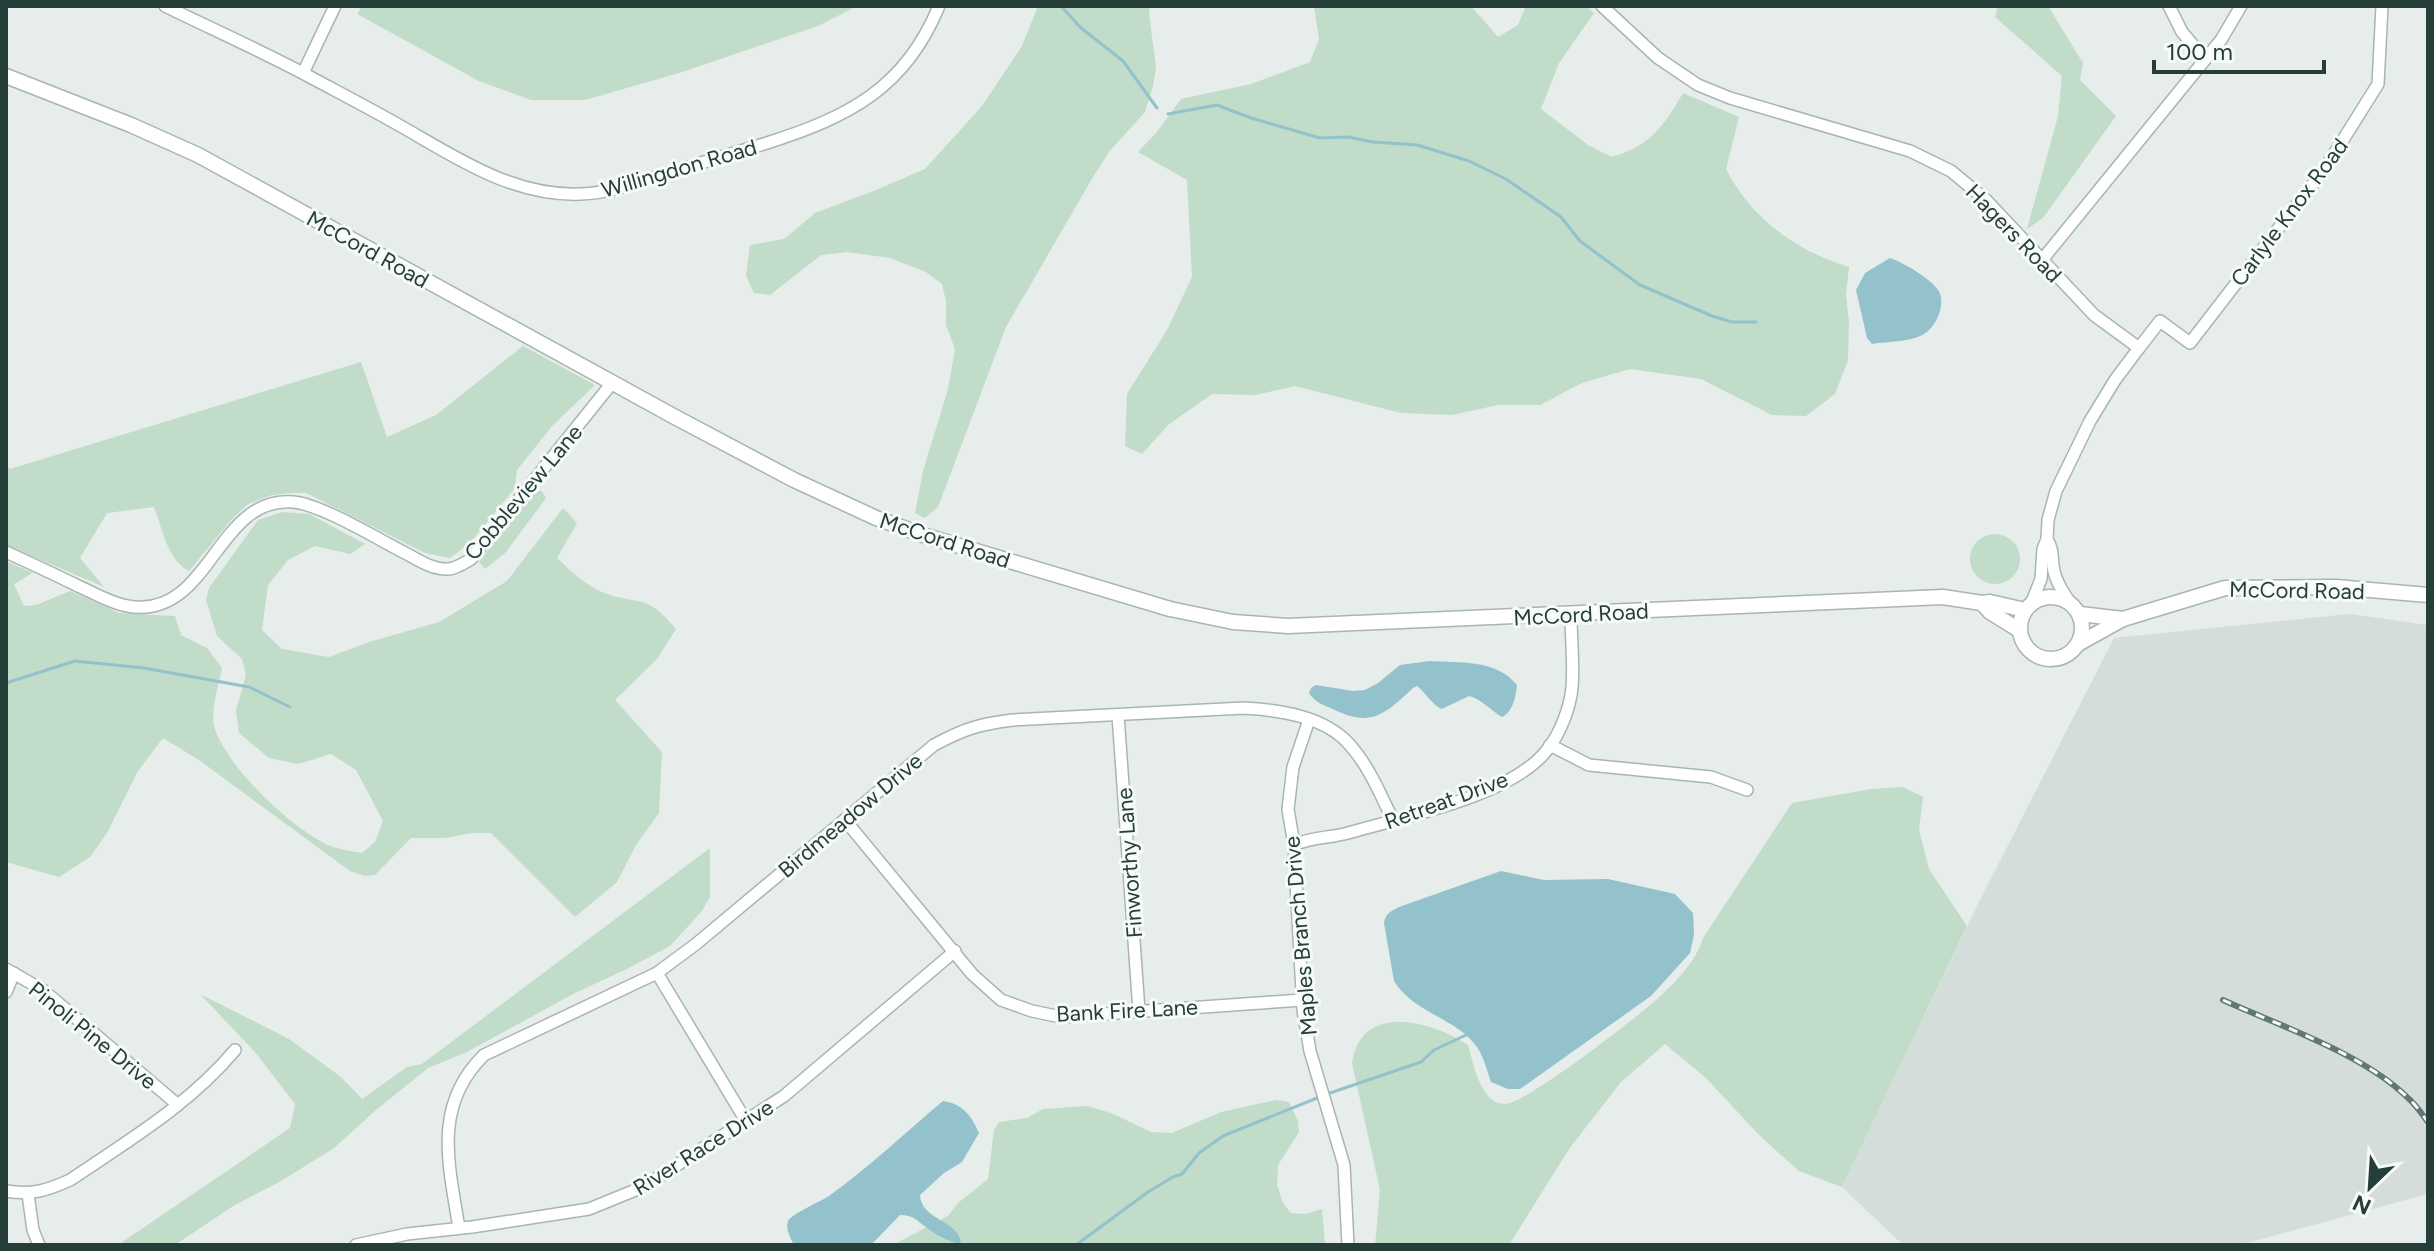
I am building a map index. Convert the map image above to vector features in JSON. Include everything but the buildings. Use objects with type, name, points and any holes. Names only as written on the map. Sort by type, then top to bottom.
[{"type":"street","name":"Willingdon Road","points":[[165,6],[303,73],[442,150],[507,182],[558,193],[603,192],[640,183],[804,131],[846,113],[863,103],[895,75],[920,44],[939,6]]},
{"type":"street","points":[[303,73],[335,6]]},
{"type":"street","name":"Hagers Road","points":[[1602,6],[1658,58],[1705,89],[1910,151],[1941,165],[1966,181],[1987,201],[2094,315],[2139,348]]},
{"type":"street","points":[[2169,6],[2182,32],[2205,59]]},
{"type":"street","points":[[2042,260],[2228,30],[2241,6]]},
{"type":"street","name":"Carlyle Knox Road","points":[[2139,348],[2160,321],[2190,343],[2326,167],[2378,84],[2382,6]]},
{"type":"street","name":"McCord Road","points":[[6,76],[198,155],[612,383],[794,480],[876,518],[926,536],[1170,609],[1233,622],[1288,626],[1943,597],[2028,607],[2043,598],[2056,597],[2076,609],[2123,619]]},
{"type":"street","points":[[2019,630],[2041,579],[2043,549],[2056,491],[2076,447],[2115,380],[2139,348]]},
{"type":"street","name":"Cobbleview Lane","points":[[6,552],[113,602],[148,607],[160,605],[185,590],[249,514],[268,505],[291,502],[317,508],[427,564],[449,569],[471,559],[612,383]]},
{"type":"street","points":[[2047,539],[2052,548],[2058,585],[2076,609],[2082,627],[2078,644]]},
{"type":"street","name":"McCord Road","points":[[1982,603],[1990,612],[2019,630],[2026,649],[2047,659],[2064,656],[2078,644],[2123,619],[2225,588],[2336,587],[2428,595]]},
{"type":"street","name":"Retreat Drive","points":[[1294,845],[1393,820],[1499,786],[1526,769],[1550,745],[1561,725],[1572,689],[1571,615]]},
{"type":"street","name":"Birdmeadow Drive","points":[[459,1228],[446,1148],[449,1117],[470,1068],[484,1055],[657,973],[934,745],[977,724],[1244,708],[1277,710],[1325,726],[1347,741],[1367,768],[1393,820]]},
{"type":"street","name":"Finworthy Lane","points":[[1118,715],[1139,1011]]},
{"type":"street","name":"Maples Branch Drive","points":[[1309,720],[1293,767],[1288,809],[1294,845],[1302,1000],[1308,1042],[1344,1165],[1348,1245]]},
{"type":"street","points":[[1550,745],[1589,765],[1711,777],[1747,790]]},
{"type":"street","name":"Bank Fire Lane","points":[[845,820],[972,974],[1001,1000],[1061,1017],[1302,1000]]},
{"type":"street","name":"River Race Drive","points":[[356,1245],[407,1234],[589,1209],[643,1187],[784,1096],[955,951]]},
{"type":"street","points":[[6,992],[10,971]]},
{"type":"street","name":"Pinoli Pine Drive","points":[[10,971],[43,990],[178,1105]]},
{"type":"street","points":[[657,973],[746,1121]]},
{"type":"street","points":[[6,1191],[28,1194],[70,1180],[178,1105],[209,1080],[235,1050]]},
{"type":"street","points":[[28,1194],[33,1230],[39,1245]]},
{"type":"shaded area","points":[[2349,614],[2428,625],[2428,1194],[2239,1245],[1903,1245],[1842,1187],[1979,902],[2114,638]]},
{"type":"green space","points":[[362,6],[857,6],[818,26],[679,73],[585,100],[531,100],[479,81],[357,14]]},
{"type":"green space","points":[[1038,6],[1150,6],[1156,67],[1153,86],[1145,112],[1109,152],[1006,327],[938,507],[925,518],[915,513],[923,471],[948,389],[955,349],[946,325],[942,284],[926,272],[890,258],[847,252],[821,255],[770,295],[754,293],[746,276],[750,245],[784,239],[815,213],[925,169],[982,106],[1022,46]]},
{"type":"green space","points":[[1314,6],[1471,6],[1498,37],[1518,25],[1526,6],[1586,6],[1594,13],[1559,63],[1541,109],[1588,145],[1612,157],[1636,147],[1655,133],[1683,93],[1739,117],[1726,169],[1736,187],[1762,217],[1793,242],[1849,267],[1846,295],[1848,360],[1835,394],[1806,416],[1772,415],[1701,379],[1630,369],[1582,383],[1540,405],[1498,405],[1452,415],[1401,413],[1295,386],[1255,395],[1212,394],[1168,425],[1142,454],[1125,446],[1127,394],[1167,330],[1192,277],[1187,180],[1138,152],[1181,99],[1251,84],[1310,62],[1319,39]]},
{"type":"green space","points":[[1998,6],[2048,6],[2083,63],[2080,80],[2116,116],[2043,218],[2027,229],[2058,116],[2062,76],[1995,17]]},
{"type":"green space","points":[[523,346],[595,385],[553,425],[517,470],[515,488],[470,543],[450,558],[425,553],[306,493],[272,495],[248,504],[189,571],[171,552],[154,507],[107,513],[80,558],[104,587],[6,545],[6,465],[10,469],[361,362],[387,437],[436,415]]},
{"type":"green space","points":[[534,491],[542,491],[546,498],[506,552],[485,569],[479,562]]},
{"type":"green space","points":[[563,508],[577,523],[557,558],[595,588],[652,606],[676,629],[657,659],[615,700],[662,752],[659,813],[636,845],[617,882],[575,917],[491,833],[411,838],[375,875],[365,876],[350,871],[199,760],[163,738],[138,771],[107,833],[90,857],[59,877],[6,862],[6,561],[33,573],[14,584],[24,606],[36,605],[70,591],[119,613],[175,616],[181,635],[207,648],[222,668],[213,723],[222,744],[246,778],[278,810],[311,835],[330,846],[362,853],[375,842],[383,821],[356,770],[331,754],[298,764],[269,758],[239,733],[236,710],[246,675],[242,659],[217,636],[206,600],[209,588],[258,520],[283,512],[309,514],[365,544],[350,554],[315,546],[288,560],[268,585],[262,630],[282,649],[329,657],[439,622],[507,581]]},
{"type":"green space","points":[[1995,534],[2013,541],[2020,559],[2013,577],[1995,584],[1977,577],[1970,559],[1977,541]]},
{"type":"green space","points":[[1903,787],[1923,797],[1919,830],[1929,869],[1967,926],[1842,1187],[1799,1171],[1760,1136],[1706,1078],[1665,1044],[1621,1082],[1569,1149],[1509,1245],[1375,1245],[1380,1190],[1352,1063],[1358,1043],[1369,1031],[1383,1024],[1400,1022],[1418,1024],[1453,1036],[1468,1045],[1475,1071],[1489,1097],[1504,1104],[1516,1101],[1604,1042],[1677,980],[1792,803],[1871,789]]},
{"type":"green space","points":[[710,848],[710,897],[702,911],[670,946],[465,1053],[428,1068],[334,1148],[233,1206],[175,1245],[118,1245],[290,1128],[295,1104],[255,1052],[200,994],[289,1039],[341,1077],[362,1099],[407,1067],[422,1064]]},
{"type":"green space","points":[[1276,1100],[1289,1102],[1298,1121],[1299,1132],[1278,1165],[1277,1185],[1283,1203],[1291,1213],[1306,1214],[1322,1209],[1325,1245],[893,1245],[948,1216],[958,1203],[988,1179],[994,1130],[999,1122],[1027,1118],[1043,1109],[1087,1106],[1111,1113],[1151,1132],[1172,1133],[1221,1112]]},
{"type":"water","points":[[1890,258],[1916,271],[1934,286],[1940,295],[1940,312],[1932,327],[1922,335],[1908,340],[1872,344],[1867,338],[1856,290],[1865,273]]},
{"type":"water","points":[[1429,661],[1477,664],[1499,671],[1517,685],[1511,708],[1502,717],[1469,696],[1442,709],[1417,686],[1386,711],[1369,718],[1359,718],[1324,706],[1309,693],[1316,685],[1365,690],[1400,665]]},
{"type":"water","points":[[1501,871],[1544,880],[1608,879],[1675,894],[1693,913],[1694,935],[1690,953],[1651,996],[1520,1089],[1508,1089],[1491,1082],[1482,1055],[1469,1037],[1402,992],[1394,981],[1384,923],[1387,915],[1399,907]]},
{"type":"water","points":[[943,1101],[966,1111],[979,1133],[962,1162],[944,1173],[920,1195],[927,1210],[955,1230],[961,1245],[937,1235],[913,1217],[900,1215],[871,1245],[794,1245],[787,1227],[790,1218],[844,1185]]},
{"type":"waterway","points":[[1061,6],[1080,27],[1123,61],[1157,108]]},
{"type":"waterway","points":[[1168,114],[1217,105],[1320,138],[1348,137],[1417,145],[1469,161],[1506,179],[1561,217],[1580,241],[1640,285],[1712,316],[1732,322],[1756,322]]},
{"type":"waterway","points":[[6,683],[75,661],[144,668],[249,687],[290,707]]},
{"type":"waterway","points":[[1330,1093],[1421,1062],[1434,1050],[1466,1035]]},
{"type":"waterway","points":[[1076,1245],[1148,1192],[1182,1174],[1199,1153],[1223,1136],[1317,1098]]},
{"type":"railway","points":[[2223,1000],[2320,1042],[2369,1068],[2408,1098],[2428,1122]]}]
